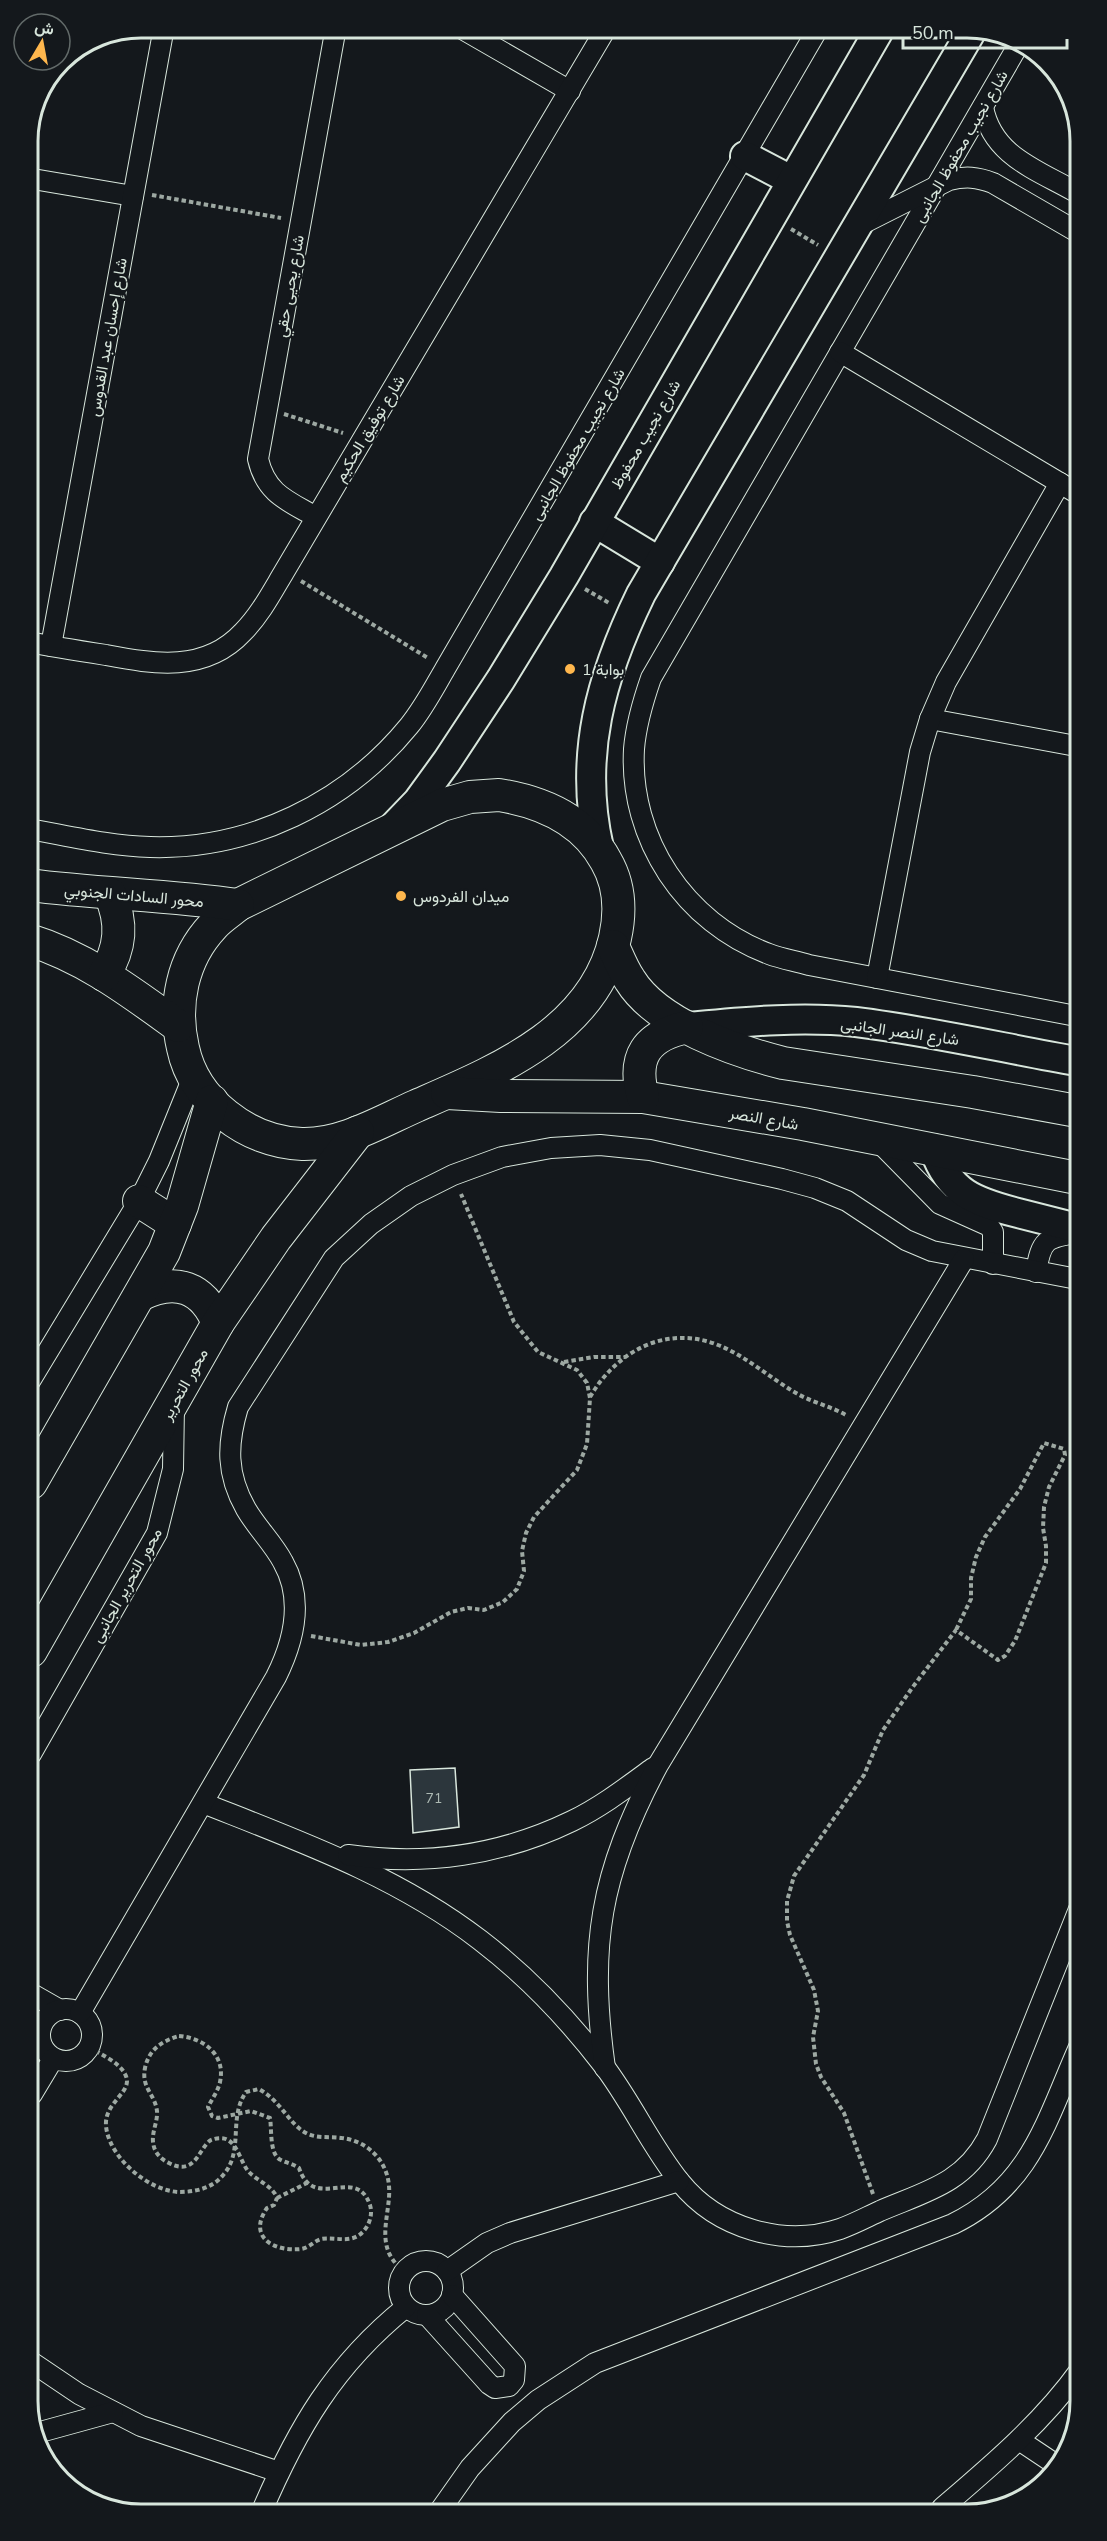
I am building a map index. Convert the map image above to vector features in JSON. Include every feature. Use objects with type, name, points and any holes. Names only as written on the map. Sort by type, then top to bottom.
[{"type":"main road","points":[[499,795],[528,800],[554,811],[578,827],[599,848],[617,884],[619,919],[613,946],[598,984],[577,1010],[552,1035],[504,1065],[358,1132],[330,1141],[301,1144],[273,1139],[246,1129],[226,1115],[202,1089],[186,1061],[178,1026],[180,990],[192,956],[213,926],[238,905],[392,828],[442,805],[470,797],[499,795]]},
{"type":"main road","name":"محور السادات الجنوبي","points":[[38,886],[110,894],[194,898],[238,905]]},
{"type":"main road","points":[[104,975],[116,953],[120,929],[119,917],[110,894]]},
{"type":"main road","points":[[38,943],[66,953],[104,975],[178,1026]]},
{"type":"main road","points":[[613,946],[630,981],[649,1001],[687,1027],[752,1055],[783,1063],[974,1092],[1070,1110]]},
{"type":"main road","points":[[643,1097],[638,1078],[641,1059],[651,1042],[667,1031],[687,1027]]},
{"type":"main road","points":[[38,1471],[164,1252],[175,1224],[202,1089]]},
{"type":"main road","name":"شارع النصر","points":[[447,1093],[501,1096],[643,1097],[875,1138],[1070,1177]]},
{"type":"main road","name":"محور التحرير","points":[[38,1639],[218,1323],[276,1238],[358,1132]]},
{"type":"main road","points":[[139,1201],[175,1224]]},
{"type":"main road","points":[[140,1295],[155,1287],[171,1285],[187,1288],[201,1296],[212,1308],[218,1323]]},
{"type":"street","name":"شارع إحسان عبد القدوس","points":[[51,646],[162,38]]},
{"type":"street","name":"شارع يحيى حقي","points":[[316,517],[280,497],[269,487],[261,474],[258,459],[334,38]]},
{"type":"street","points":[[478,38],[570,91]]},
{"type":"street","name":"شارع توفيق الحكيم","points":[[38,644],[150,663],[176,664],[200,659],[223,649],[242,634],[258,615],[285,572],[601,38]]},
{"type":"street","name":"شارع نجيب محفوظ الجانبى","points":[[38,831],[115,845],[174,847],[222,841],[256,832],[289,819],[324,801],[356,779],[384,754],[410,725],[445,669],[813,38]]},
{"type":"street","name":"شارع نجيب محفوظ","points":[[392,828],[418,801],[447,761],[564,576],[875,38]]},
{"type":"street","points":[[599,848],[591,814],[591,771],[595,727],[605,683],[619,640],[660,562],[968,38]]},
{"type":"street","name":"شارع نجيب محفوظ الجانبى","points":[[1016,50],[651,678],[639,713],[634,750],[636,787],[644,823],[658,858],[678,890],[705,917],[736,939],[770,955],[1070,1015]]},
{"type":"street","points":[[983,107],[986,122],[1002,147],[1014,157],[1070,189]]},
{"type":"street","points":[[746,156],[791,180]]},
{"type":"street","points":[[858,226],[956,178],[978,177],[993,183],[1070,228]]},
{"type":"street","points":[[38,180],[133,194]]},
{"type":"street","points":[[840,352],[1067,487],[946,682],[930,719],[920,752],[877,978]]},
{"type":"street","points":[[594,522],[660,562]]},
{"type":"street","points":[[930,719],[1070,745]]},
{"type":"street","name":"شارع النصر الجانبى","points":[[687,1027],[776,1020],[855,1022],[1070,1060]]},
{"type":"street","points":[[38,1367],[139,1201],[159,1161],[202,1089]]},
{"type":"street","points":[[875,1138],[940,1204],[989,1226],[993,1232],[993,1264]]},
{"type":"street","points":[[80,2013],[290,1650],[295,1621],[293,1591],[284,1563],[246,1509],[235,1485],[229,1459],[230,1432],[238,1407],[334,1258],[370,1224],[411,1196],[453,1175],[502,1158],[550,1148],[600,1145],[650,1150],[815,1188],[847,1201],[906,1240],[932,1251],[1070,1278]]},
{"type":"street","points":[[934,1149],[947,1178],[972,1198],[1070,1226]]},
{"type":"street","points":[[1036,1272],[1044,1242],[1053,1237],[1070,1234]]},
{"type":"street","points":[[605,2067],[598,2015],[597,1963],[602,1911],[615,1860],[629,1821],[658,1765],[964,1259]]},
{"type":"street","name":"محور التحرير الجانبى","points":[[38,1742],[157,1533],[172,1469],[175,1436],[174,1403]]},
{"type":"street","points":[[326,1852],[376,1859],[427,1860],[487,1851],[526,1840],[573,1821],[616,1795],[658,1765]]},
{"type":"street","points":[[203,1803],[326,1852],[380,1877],[432,1906],[481,1940],[526,1979],[559,2013],[605,2067],[679,2181],[717,2214],[740,2226],[764,2233],[789,2236],[815,2235],[839,2229],[949,2181],[966,2169],[978,2157],[987,2139],[1070,1932]]},
{"type":"street","points":[[38,1997],[60,2010]]},
{"type":"street","points":[[38,2066],[42,2048],[39,2037],[44,2020],[60,2010],[69,2009],[80,2013],[90,2025],[92,2034],[88,2047],[80,2058],[71,2061],[42,2048]]},
{"type":"street","points":[[445,2503],[470,2468],[512,2422],[538,2400],[595,2363],[953,2224],[990,2203],[1012,2181],[1030,2156],[1070,2067]]},
{"type":"street","points":[[447,2271],[473,2252],[510,2233],[679,2181]]},
{"type":"street","points":[[424,2261],[432,2262],[447,2271],[453,2286],[452,2295],[443,2309],[427,2315],[419,2314],[406,2307],[399,2290],[403,2274],[416,2263],[424,2261]]},
{"type":"street","points":[[427,2315],[489,2384],[495,2388],[509,2386],[514,2380],[515,2366],[452,2295]]},
{"type":"street","points":[[265,2503],[279,2472],[313,2410],[332,2381],[379,2329],[406,2307]]},
{"type":"street","points":[[38,2366],[79,2394],[141,2427],[279,2472]]},
{"type":"street","points":[[947,2504],[1019,2440],[1070,2383]]},
{"type":"street","points":[[43,2431],[113,2412]]},
{"type":"street","points":[[1019,2440],[1050,2461]]},
{"type":"path","points":[[133,194],[301,221]]},
{"type":"path","points":[[770,217],[839,257]]},
{"type":"path","points":[[266,408],[362,440]]},
{"type":"path","points":[[285,572],[445,669]]},
{"type":"path","points":[[564,576],[631,616]]},
{"type":"path","points":[[293,1632],[361,1645],[388,1642],[414,1633],[452,1611],[468,1608],[484,1610],[503,1602],[517,1589],[524,1571],[522,1551],[526,1533],[534,1517],[577,1470],[587,1444],[590,1398],[587,1383],[577,1370],[564,1362],[538,1352],[514,1322],[453,1175]]},
{"type":"path","points":[[590,1398],[601,1379],[615,1363],[625,1357],[654,1342],[675,1338],[697,1339],[718,1345],[798,1394],[830,1406],[863,1425]]},
{"type":"path","points":[[564,1362],[594,1357],[625,1357]]},
{"type":"path","points":[[880,2211],[844,2113],[821,2077],[816,2064],[813,2037],[818,2011],[814,1990],[790,1935],[787,1921],[788,1900],[794,1876],[864,1775],[884,1730],[912,1688],[956,1630],[971,1599],[973,1567],[985,1537],[1020,1489],[1044,1443],[1064,1449],[1065,1455],[1049,1487],[1044,1507],[1046,1563],[1015,1641],[1005,1656],[998,1660],[956,1630]]},
{"type":"path","points":[[277,2198],[274,2191],[248,2170],[235,2147],[228,2140],[218,2138],[208,2141],[199,2158],[188,2165],[174,2166],[161,2159],[154,2148],[152,2134],[157,2111],[146,2088],[144,2074],[147,2060],[154,2048],[165,2040],[179,2036],[193,2037],[206,2043],[215,2054],[220,2067],[220,2081],[208,2107],[209,2114],[218,2118],[251,2111],[270,2118],[274,2154],[279,2160],[290,2162],[299,2168],[307,2183],[318,2190],[329,2190],[342,2186],[355,2188],[365,2196],[371,2208],[370,2221],[364,2232],[352,2239],[318,2240],[302,2249],[277,2248],[264,2238],[260,2223],[267,2208],[274,2205],[277,2198],[307,2183]]},
{"type":"path","points":[[88,2047],[120,2068],[126,2076],[127,2085],[123,2094],[111,2105],[106,2124],[109,2138],[126,2165],[140,2177],[157,2186],[175,2192],[194,2192],[211,2186],[225,2174],[233,2158],[239,2103],[246,2092],[259,2089],[270,2095],[306,2133],[352,2140],[374,2153],[387,2174],[389,2187],[386,2227],[389,2253],[403,2274]]},
{"type":"building","points":[[455,1768],[459,1827],[413,1833],[410,1770]]},
{"type":"place","name":"بوابة 1","points":[[570,669]]},
{"type":"place","name":"ميدان الفردوس","points":[[401,896]]}]
